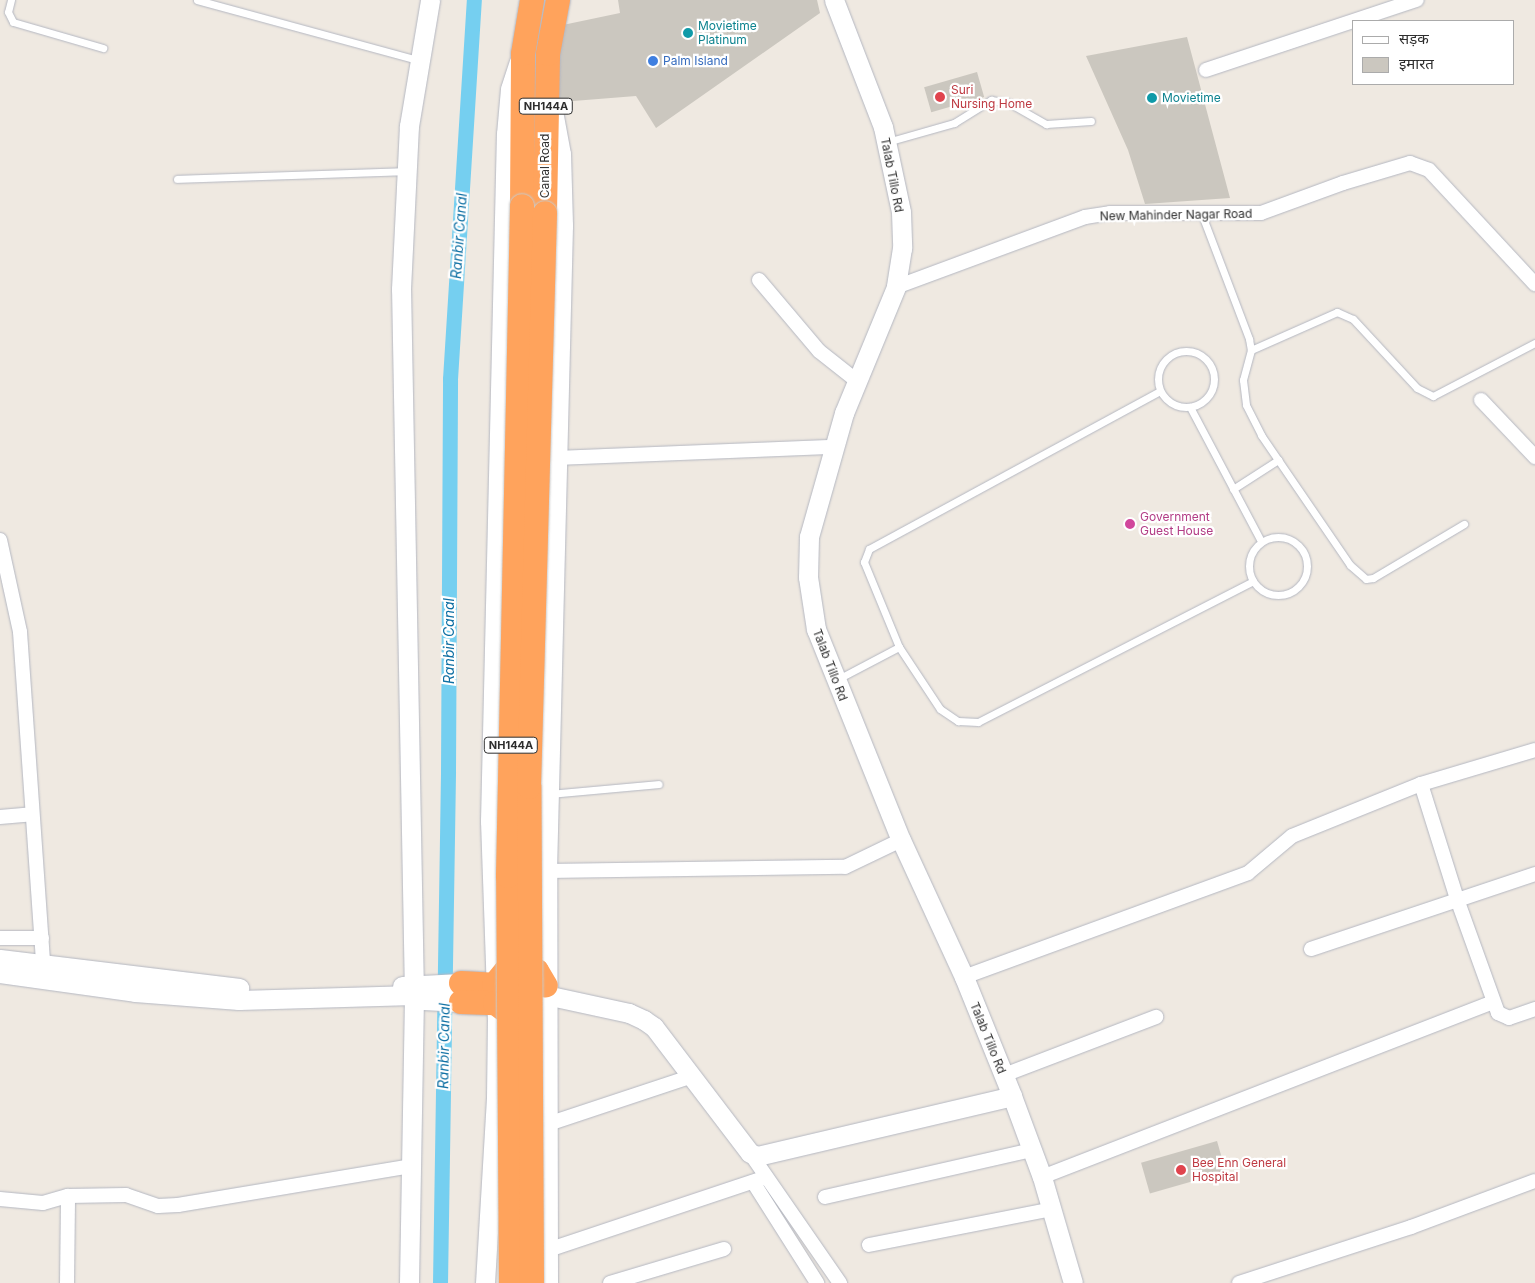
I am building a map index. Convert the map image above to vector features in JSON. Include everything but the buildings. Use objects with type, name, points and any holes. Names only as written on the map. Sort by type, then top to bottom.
[{"type":"highway","name":"NH144A","points":[[511,1283],[508,876],[522,206],[523,54],[532,0]]},
{"type":"highway","name":"Canal Road","points":[[532,1283],[529,787],[545,213],[546,101],[548,54],[558,0]]},
{"type":"highway","points":[[461,992],[495,994],[512,1016],[521,1017],[538,1010],[546,991],[537,971],[522,965],[506,968],[495,994]]},
{"type":"street","points":[[409,1283],[411,1166],[418,992],[402,410],[402,288],[406,171],[418,60],[430,0]]},
{"type":"street","name":"Talab Tillo Rd","points":[[834,0],[887,142],[901,212],[902,248],[896,287],[857,381],[834,447],[809,538],[808,577],[816,629],[835,681],[901,840],[964,977],[1004,1075],[1042,1177],[1073,1283]]},
{"type":"street","points":[[1357,20],[1418,0]]},
{"type":"street","points":[[1206,70],[1352,22]]},
{"type":"street","points":[[485,1283],[496,1098],[490,821],[493,589],[505,154],[510,89],[523,54]]},
{"type":"street","points":[[546,101],[554,114],[558,128],[562,182],[547,871],[548,1283]]},
{"type":"street","name":"New Mahinder Nagar Road","points":[[896,287],[1085,218],[1110,213],[1248,215],[1270,212],[1343,183],[1402,163],[1429,170],[1535,284]]},
{"type":"street","points":[[759,280],[819,350],[857,381]]},
{"type":"street","points":[[1481,400],[1535,457]]},
{"type":"street","points":[[557,458],[834,447]]},
{"type":"street","points":[[0,540],[20,632],[32,814],[39,872],[43,962]]},
{"type":"street","points":[[964,977],[1241,876],[1256,868],[1292,836],[1421,784],[1535,750]]},
{"type":"street","points":[[1421,784],[1457,899],[1498,1013],[1509,1018],[1535,1009]]},
{"type":"street","points":[[0,817],[32,814]]},
{"type":"street","points":[[547,871],[836,868],[862,862],[901,840]]},
{"type":"street","points":[[1311,949],[1535,874]]},
{"type":"street","points":[[0,938],[42,938]]},
{"type":"street","points":[[0,959],[43,962],[241,988],[461,992]]},
{"type":"street","points":[[0,973],[135,992],[239,1000],[418,992]]},
{"type":"street","points":[[546,991],[629,1013],[644,1020],[692,1076],[750,1153],[840,1283]]},
{"type":"street","points":[[1042,1177],[1493,1002]]},
{"type":"street","points":[[1004,1075],[1156,1017]]},
{"type":"street","points":[[548,1124],[692,1076]]},
{"type":"street","points":[[750,1153],[770,1155],[1012,1096]]},
{"type":"street","points":[[826,1197],[1032,1150]]},
{"type":"street","points":[[0,1199],[43,1203],[68,1196],[126,1194],[158,1206],[178,1205],[411,1166]]},
{"type":"street","points":[[548,1250],[766,1177]]},
{"type":"street","points":[[1238,1283],[1410,1227],[1535,1181]]},
{"type":"street","points":[[753,1182],[814,1278],[826,1263]]},
{"type":"street","points":[[68,1196],[68,1283]]},
{"type":"street","points":[[868,1245],[1052,1209]]},
{"type":"street","points":[[801,1257],[815,1247]]},
{"type":"street","points":[[610,1283],[724,1249]]},
{"type":"lane","points":[[12,0],[8,12],[14,22],[103,48]]},
{"type":"lane","points":[[197,0],[418,60]]},
{"type":"lane","points":[[887,142],[954,123],[991,100],[1009,103],[1046,124],[1091,121]]},
{"type":"lane","points":[[177,179],[406,171]]},
{"type":"lane","points":[[1202,214],[1247,329],[1251,350],[1243,380],[1246,404],[1278,460],[1350,565],[1366,579],[1374,578],[1464,524]]},
{"type":"lane","points":[[1251,350],[1338,312],[1353,319],[1417,388],[1433,396],[1535,343]]},
{"type":"lane","points":[[1178,351],[1197,352],[1211,366],[1214,385],[1205,400],[1190,407],[1172,404],[1160,391],[1158,371],[1162,362],[1178,351]]},
{"type":"lane","points":[[1160,391],[869,549],[864,562],[900,647],[940,709],[958,721],[978,722],[1253,581]]},
{"type":"lane","points":[[1190,407],[1262,541]]},
{"type":"lane","points":[[1233,489],[1278,460]]},
{"type":"lane","points":[[1273,537],[1292,540],[1304,554],[1306,572],[1303,581],[1288,593],[1268,593],[1253,581],[1249,562],[1262,541],[1273,537]]},
{"type":"lane","points":[[835,681],[900,647]]},
{"type":"lane","points":[[550,794],[659,784]]},
{"type":"waterway","name":"Ranbir Canal","points":[[440,1283],[448,771],[450,379],[474,0]]},
{"type":"place","name":"Movietime Platinum","points":[[688,33]]},
{"type":"place","name":"Palm Island","points":[[653,61]]},
{"type":"place","name":"Suri Nursing Home","points":[[940,97]]},
{"type":"place","name":"Movietime","points":[[1152,98]]},
{"type":"place","name":"Government Guest House","points":[[1130,524]]},
{"type":"place","name":"Bee Enn General Hospital","points":[[1181,1170]]}]
